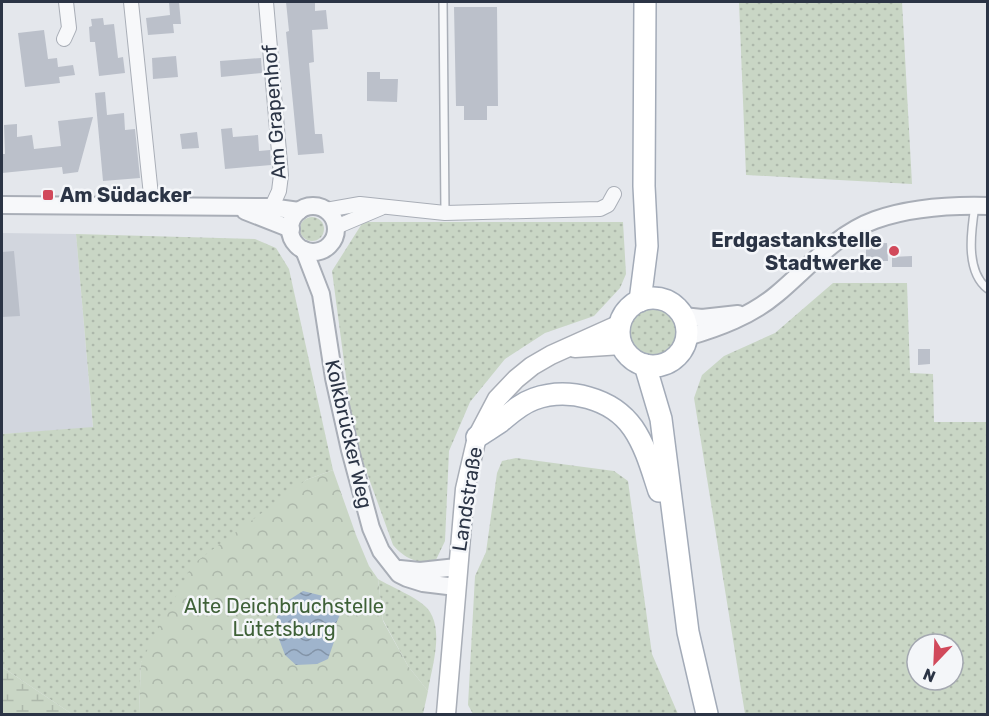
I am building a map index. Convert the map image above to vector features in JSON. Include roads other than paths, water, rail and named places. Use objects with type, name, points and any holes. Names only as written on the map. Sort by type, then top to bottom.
[{"type":"main road","points":[[645,2],[644,186],[650,300]]},
{"type":"main road","points":[[650,300],[677,308],[685,327],[683,348],[667,363],[645,365],[636,361],[627,354],[621,335],[624,315],[630,307],[650,300]]},
{"type":"main road","name":"Landstraße","points":[[446,714],[465,489],[477,437],[498,399],[516,379],[532,366],[551,355],[570,348],[621,335]]},
{"type":"main road","points":[[661,419],[667,363]]},
{"type":"main road","points":[[645,365],[661,419],[688,632],[706,714]]},
{"type":"main road","points":[[477,437],[512,411],[535,399],[558,395],[579,395],[602,402],[620,414],[633,428],[650,461],[659,494],[672,509]]},
{"type":"street","points":[[64,39],[69,28],[66,2]]},
{"type":"street","points":[[131,2],[152,205]]},
{"type":"street","name":"Am Grapenhof","points":[[266,2],[281,175],[279,191],[268,213]]},
{"type":"street","points":[[2,205],[152,205],[239,208],[268,213],[299,211],[312,206],[326,210],[360,204],[445,213],[600,209],[608,205],[614,194]]},
{"type":"street","points":[[685,327],[702,318],[744,314],[774,296],[836,243],[873,221],[906,211],[981,206]]},
{"type":"street","points":[[336,227],[381,207]]},
{"type":"street","points":[[299,211],[292,222],[294,242],[304,250],[317,252],[323,250],[333,240],[336,227],[326,210]]},
{"type":"street","points":[[268,213],[291,229]]},
{"type":"street","name":"Kolkbrücker Weg","points":[[304,250],[321,294]]},
{"type":"street","name":"Kolkbrücker Weg","points":[[323,250],[321,294],[334,378],[371,528],[381,551],[399,574],[415,581],[456,587]]},
{"type":"street","points":[[393,567],[420,571],[457,567]]},
{"type":"lane","points":[[443,2],[445,213]]},
{"type":"lane","points":[[981,206],[972,222],[972,264],[981,284],[987,288]]},
{"type":"water","name":"Alte Deichbruchstelle Lütetsburg","points":[[303,591],[323,596],[343,608],[334,628],[336,636],[328,659],[317,664],[296,665],[285,655],[274,626],[281,605]]},
{"type":"place","name":"Am Südacker","points":[[48,195]]},
{"type":"place","name":"Erdgastankstelle Stadtwerke","points":[[894,251]]}]
